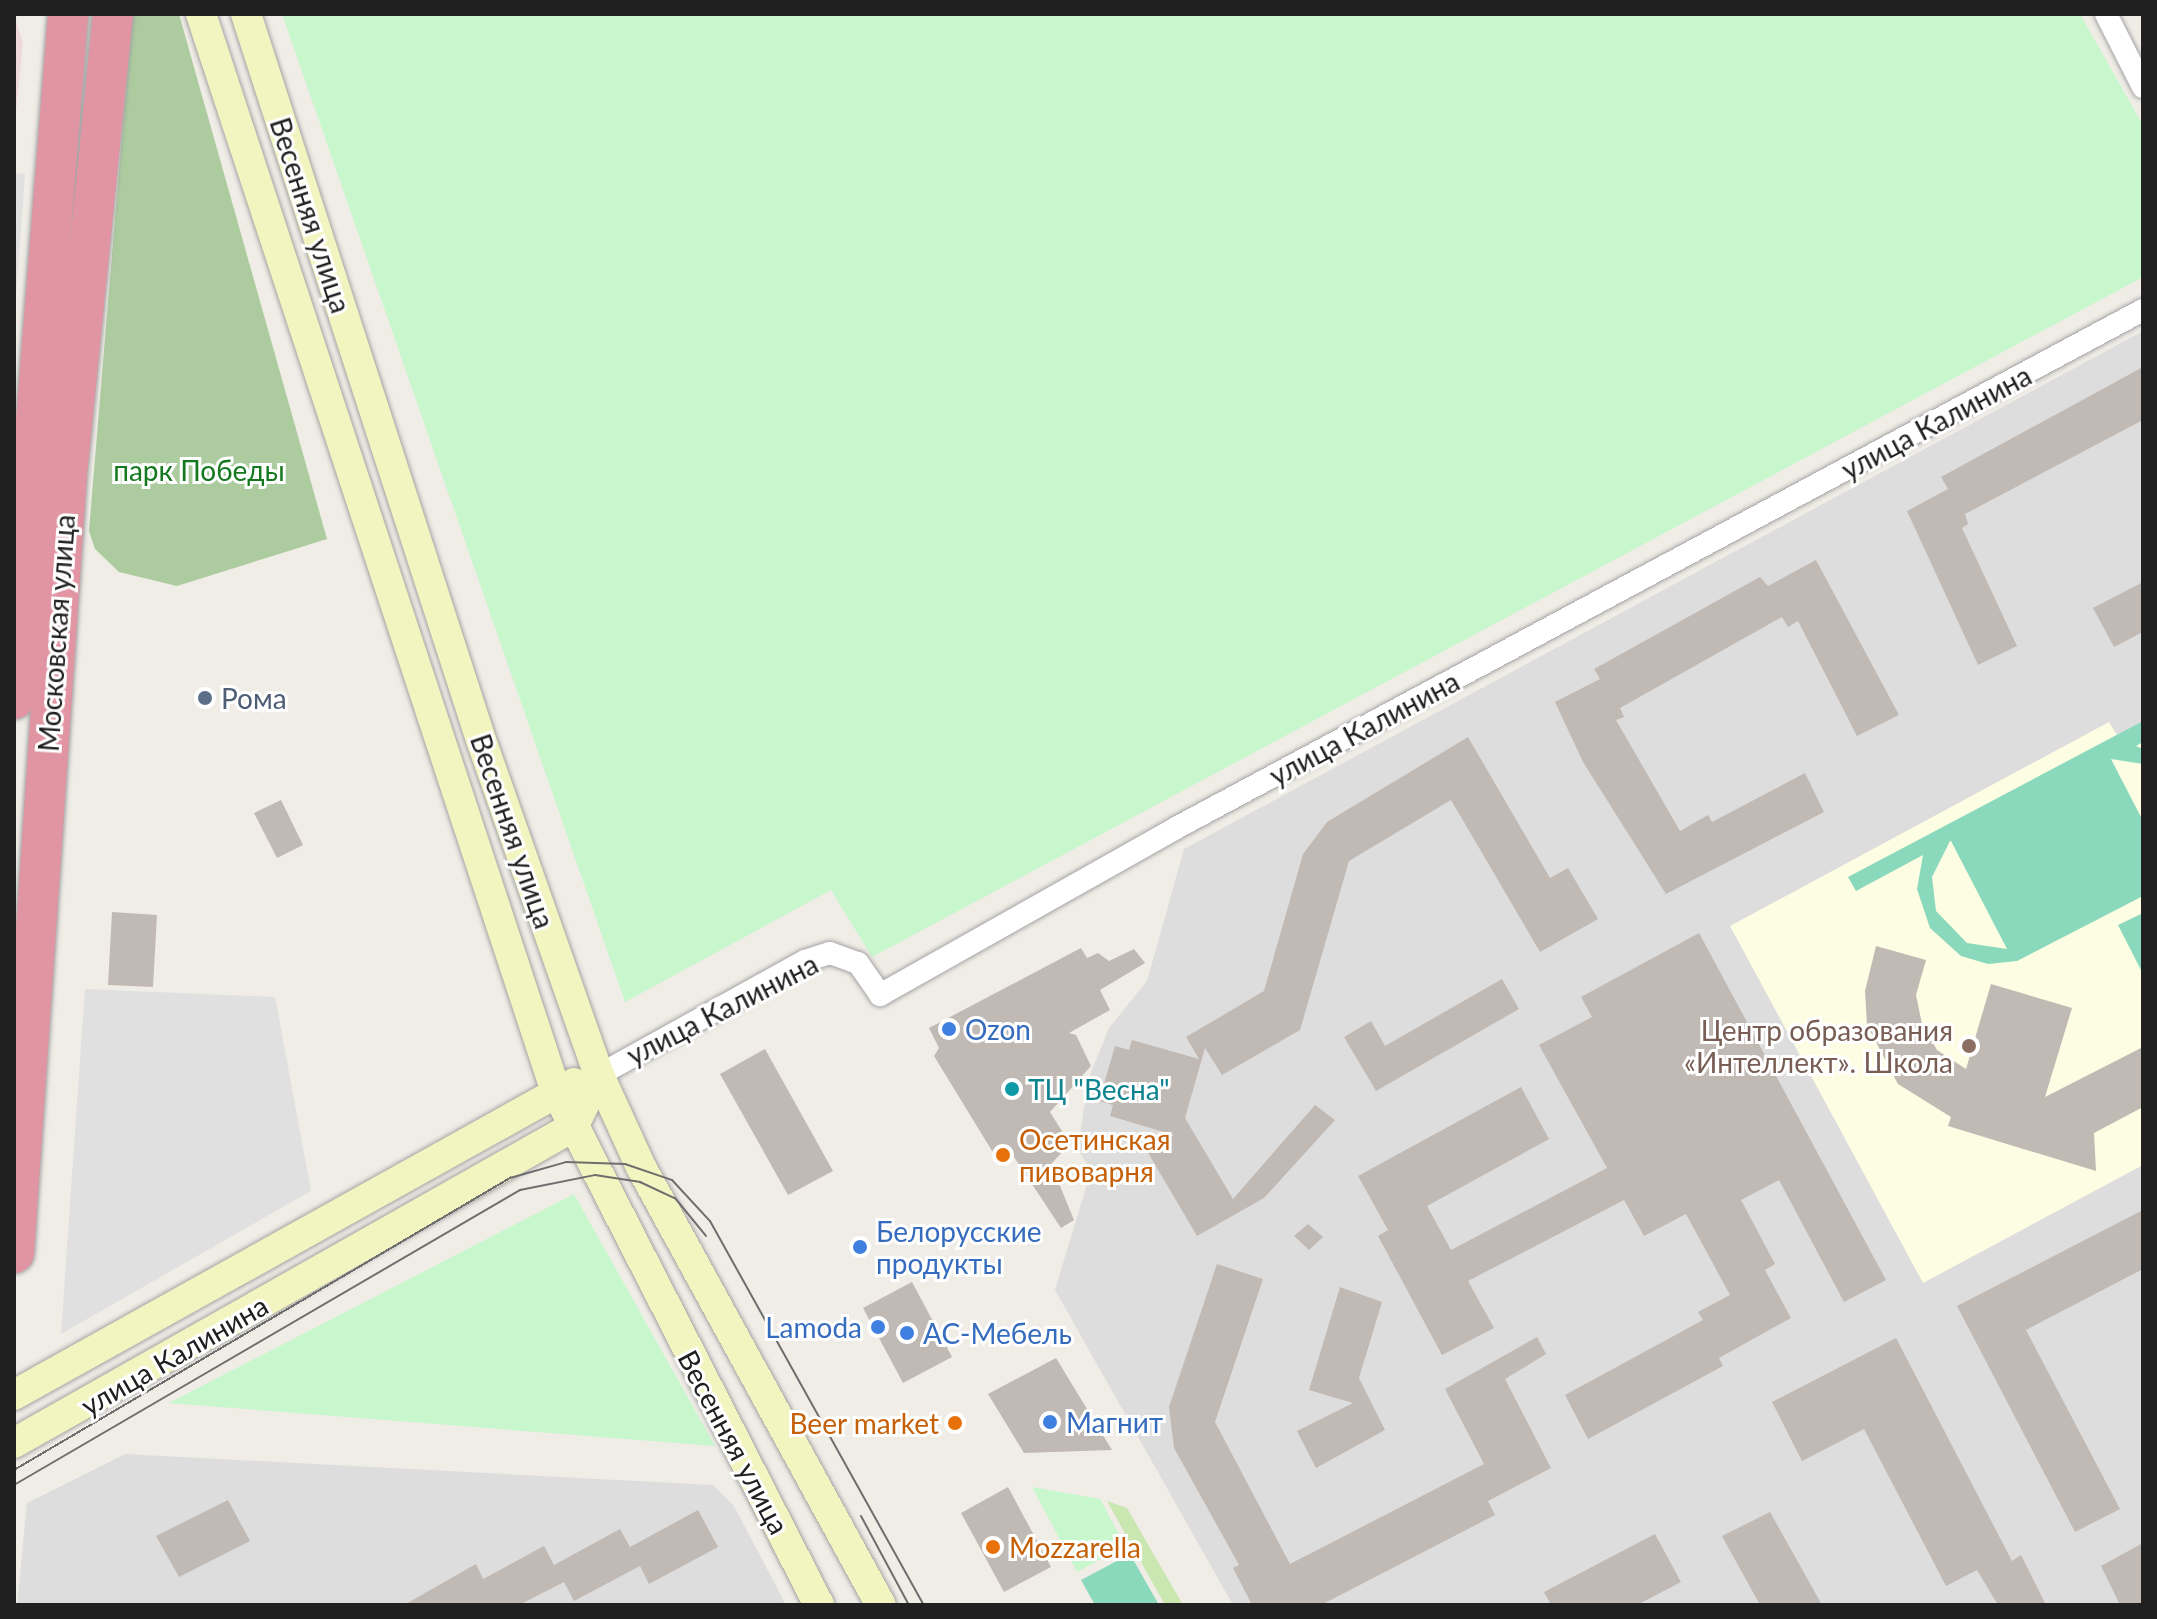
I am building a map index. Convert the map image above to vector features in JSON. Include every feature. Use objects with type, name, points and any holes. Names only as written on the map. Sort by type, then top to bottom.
[{"type":"highway","name":"Московская улица","points":[[14,699],[68,14]]},
{"type":"highway","name":"Московская улица","points":[[14,1253],[67,474],[113,14]]},
{"type":"street","name":"Весенняя улица","points":[[201,14],[555,1089],[819,1605]]},
{"type":"street","name":"Весенняя улица","points":[[246,14],[481,740],[599,1075],[641,1167],[881,1605]]},
{"type":"street","points":[[2106,14],[2143,87]]},
{"type":"street","name":"улица Калинина","points":[[14,1395],[555,1089],[599,1075],[805,961],[830,953],[858,963],[880,995],[1176,828],[2143,310]]},
{"type":"street","name":"улица Калинина","points":[[14,1443],[573,1127],[599,1075]]},
{"type":"shaded area","points":[[14,14],[23,43],[14,131]]},
{"type":"shaded area","points":[[14,173],[25,174],[14,321]]},
{"type":"shaded area","points":[[2143,331],[2143,1605],[1233,1605],[1055,1290],[1091,1171],[1078,1149],[1088,1080],[1109,1028],[1147,981],[1184,849]]},
{"type":"shaded area","name":"Центр образования «Интеллект». Школа","points":[[2143,721],[2143,1165],[1923,1283],[1730,926],[2109,722],[2117,735]]},
{"type":"shaded area","points":[[85,989],[275,997],[311,1191],[61,1334]]},
{"type":"shaded area","points":[[125,1454],[713,1485],[734,1506],[786,1605],[17,1605],[27,1503]]},
{"type":"green space","name":"парк Победы","points":[[132,14],[179,14],[327,539],[177,586],[119,572],[95,549],[89,531]]},
{"type":"green space","points":[[282,14],[2080,14],[2143,125],[2143,277],[872,957],[831,890],[625,1002]]},
{"type":"green space","points":[[2143,721],[2143,742],[2136,746],[2143,749],[2143,764],[2111,759],[2143,821],[2143,896],[2017,961],[1988,964],[1961,956],[1930,928],[1917,889],[1923,855],[1856,891],[1848,877]],"holes":[[[1951,841],[2007,949],[1967,943],[1936,911],[1932,877]]]},
{"type":"green space","points":[[2143,913],[2143,974],[2118,925]]},
{"type":"green space","points":[[574,1194],[715,1446],[169,1403]]},
{"type":"green space","points":[[1032,1487],[1100,1499],[1125,1546],[1077,1572]]},
{"type":"green space","points":[[1107,1501],[1127,1508],[1183,1605],[1165,1605]]},
{"type":"green space","points":[[1130,1554],[1159,1605],[1095,1605],[1081,1580]]},
{"type":"building","points":[[2143,367],[2143,420],[1965,514],[1968,524],[1962,528],[2017,646],[1978,665],[1907,511],[1948,489],[1941,477]]},
{"type":"building","points":[[1816,560],[1899,715],[1857,736],[1798,621],[1788,627],[1782,617],[1620,708],[1624,717],[1616,720],[1680,831],[1708,815],[1712,822],[1805,773],[1824,812],[1666,894],[1583,762],[1555,702],[1600,679],[1594,669],[1760,577],[1768,586]]},
{"type":"building","points":[[2143,582],[2143,632],[2114,647],[2093,608]]},
{"type":"building","points":[[1468,737],[1550,878],[1568,868],[1598,919],[1540,952],[1451,800],[1349,861],[1300,1030],[1222,1075],[1205,1048],[1185,1118],[1233,1199],[1315,1105],[1335,1120],[1264,1198],[1197,1236],[1147,1151],[1174,1135],[1110,1116],[1113,1105],[1099,1101],[1115,1046],[1129,1050],[1132,1040],[1199,1059],[1186,1037],[1264,991],[1303,854],[1327,822]]},
{"type":"building","points":[[281,800],[303,845],[277,858],[254,813]]},
{"type":"building","points":[[112,912],[157,915],[153,987],[108,985]]},
{"type":"building","points":[[1699,933],[1886,1280],[1844,1302],[1779,1180],[1741,1200],[1775,1264],[1765,1270],[1791,1318],[1719,1358],[1723,1366],[1588,1439],[1565,1395],[1703,1320],[1698,1312],[1730,1295],[1686,1214],[1644,1236],[1624,1200],[1468,1281],[1494,1328],[1442,1355],[1378,1236],[1388,1230],[1358,1176],[1521,1087],[1549,1139],[1427,1206],[1451,1250],[1607,1168],[1539,1045],[1592,1017],[1581,997]]},
{"type":"building","points":[[1876,946],[1926,960],[1916,995],[1922,1024],[1937,1050],[1966,1069],[1991,984],[2072,1008],[2045,1097],[2143,1047],[2143,1107],[2094,1133],[2096,1171],[1948,1126],[1951,1117],[1898,1084],[1867,1025],[1865,991]]},
{"type":"building","name":"ТЦ \"Весна\"","points":[[1081,948],[1087,958],[1098,953],[1109,961],[1134,949],[1145,963],[1100,990],[1110,1010],[1069,1033],[1076,1035],[1091,1066],[1050,1112],[1070,1144],[1051,1164],[1074,1220],[1061,1228],[1014,1157],[1000,1164],[934,1056],[939,1048],[929,1028]]},
{"type":"building","points":[[1502,979],[1519,1009],[1376,1091],[1344,1037],[1371,1021],[1385,1046]]},
{"type":"building","points":[[765,1049],[833,1171],[788,1195],[720,1074]]},
{"type":"building","points":[[2143,1210],[2143,1269],[2026,1330],[2120,1509],[2075,1532],[1957,1306]]},
{"type":"building","points":[[1308,1224],[1323,1237],[1309,1250],[1294,1236]]},
{"type":"building","points":[[1217,1264],[1263,1279],[1215,1422],[1290,1564],[1484,1464],[1445,1389],[1537,1337],[1546,1354],[1505,1379],[1551,1468],[1488,1501],[1495,1515],[1321,1605],[1252,1605],[1233,1568],[1239,1565],[1174,1448],[1169,1407]]},
{"type":"building","name":"АС-Мебель","points":[[912,1282],[952,1357],[903,1383],[863,1308]]},
{"type":"building","points":[[1340,1287],[1382,1302],[1359,1378],[1385,1430],[1316,1468],[1297,1431],[1353,1403],[1309,1390]]},
{"type":"building","points":[[1896,1338],[2012,1561],[2021,1555],[2046,1605],[1998,1605],[1977,1570],[1946,1586],[1864,1429],[1802,1461],[1772,1402]]},
{"type":"building","name":"Магнит","points":[[1056,1358],[1112,1450],[1024,1453],[988,1394]]},
{"type":"building","points":[[1008,1487],[1051,1567],[1004,1592],[961,1513]]},
{"type":"building","points":[[228,1500],[250,1541],[179,1577],[156,1536]]},
{"type":"building","points":[[698,1510],[718,1547],[649,1584],[640,1566],[574,1601],[564,1582],[519,1605],[404,1605],[476,1564],[483,1579],[544,1546],[554,1565],[620,1529],[630,1547]]},
{"type":"building","points":[[1770,1512],[1822,1605],[1760,1605],[1722,1536]]},
{"type":"building","points":[[1655,1534],[1681,1582],[1637,1605],[1551,1605],[1544,1592]]},
{"type":"building","points":[[2143,1543],[2143,1605],[2120,1605],[2101,1566]]},
{"type":"tram line","points":[[14,1470],[510,1178],[566,1162],[625,1164],[672,1180],[710,1221],[924,1605]]},
{"type":"tram line","points":[[14,1485],[520,1190],[595,1175],[640,1182],[675,1198],[706,1236]]},
{"type":"tram line","points":[[861,1516],[909,1605]]},
{"type":"place","name":"Рома","points":[[205,698]]},
{"type":"place","name":"Ozon","points":[[949,1029]]},
{"type":"place","name":"Центр образования «Интеллект». Школа","points":[[1969,1046]]},
{"type":"place","name":"ТЦ \"Весна\"","points":[[1012,1089]]},
{"type":"place","name":"Осетинская пивоварня","points":[[1003,1155]]},
{"type":"place","name":"Белорусские продукты","points":[[860,1247]]},
{"type":"place","name":"Lamoda","points":[[878,1327]]},
{"type":"place","name":"АС-Мебель","points":[[907,1333]]},
{"type":"place","name":"Магнит","points":[[1050,1422]]},
{"type":"place","name":"Beer market","points":[[955,1423]]},
{"type":"place","name":"Mozzarella","points":[[993,1547]]}]
